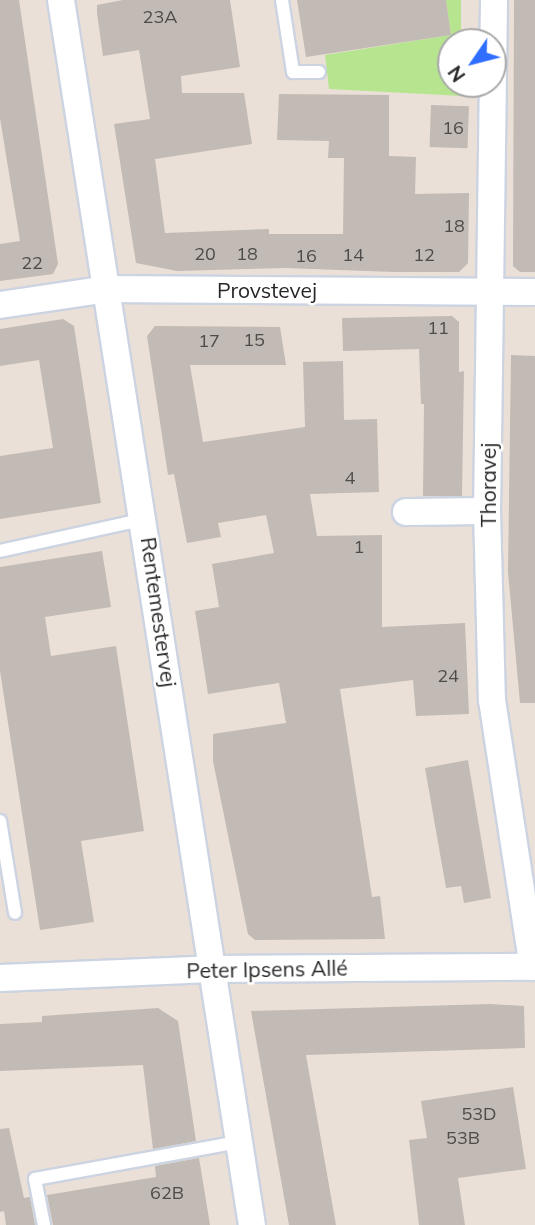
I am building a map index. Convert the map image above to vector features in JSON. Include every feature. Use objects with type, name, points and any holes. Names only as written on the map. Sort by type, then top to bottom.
[{"type":"street","name":"Rentemestervej","points":[[61,0],[145,519],[251,1225]]},
{"type":"street","name":"Thoravej","points":[[494,0],[487,511],[492,700],[534,967]]},
{"type":"street","name":"Provstevej","points":[[0,305],[107,289],[535,292]]},
{"type":"street","points":[[406,512],[487,511]]},
{"type":"street","name":"Peter Ipsens Allé","points":[[0,978],[212,970],[534,967]]},
{"type":"lane","points":[[282,0],[293,72],[319,72]]},
{"type":"lane","points":[[0,551],[145,519]]},
{"type":"lane","points":[[0,821],[15,913]]},
{"type":"lane","points":[[44,1225],[35,1179],[240,1142]]},
{"type":"green space","points":[[446,0],[461,0],[461,28],[450,28]]},
{"type":"green space","points":[[437,37],[437,95],[329,89],[325,55]]},
{"type":"building","points":[[0,0],[19,0],[58,264],[53,274],[0,281],[0,244],[20,241],[0,118]]},
{"type":"building","points":[[123,0],[230,0],[240,67],[181,76],[182,93],[244,93],[252,144],[155,159],[165,233],[269,229],[269,234],[343,234],[344,158],[328,158],[329,141],[277,140],[279,94],[389,95],[389,156],[416,157],[415,194],[469,193],[468,263],[459,272],[394,272],[285,268],[177,271],[136,263],[114,124],[150,119],[139,50],[103,56],[97,13],[97,5]]},
{"type":"building","points":[[297,0],[446,0],[450,28],[437,28],[437,37],[306,57]]},
{"type":"building","points":[[514,0],[535,0],[535,272],[520,272],[513,266]]},
{"type":"building","points":[[431,105],[469,106],[468,148],[430,147]]},
{"type":"building","points":[[452,316],[459,322],[459,372],[464,371],[462,496],[423,496],[424,404],[421,404],[419,349],[343,351],[342,318]]},
{"type":"building","points":[[63,319],[74,326],[101,503],[0,519],[0,456],[53,448],[39,360],[0,366],[0,329]]},
{"type":"building","points":[[155,326],[280,327],[286,365],[190,365],[203,442],[305,427],[303,362],[343,361],[344,420],[377,419],[379,492],[310,494],[317,536],[382,535],[382,627],[465,623],[469,714],[416,716],[413,680],[340,689],[372,897],[380,896],[385,939],[255,940],[248,934],[213,761],[213,734],[286,723],[279,683],[208,694],[195,611],[219,607],[212,564],[274,553],[266,515],[218,523],[221,537],[187,543],[174,474],[168,475],[147,336]]},
{"type":"building","points":[[511,355],[535,356],[535,703],[520,703],[508,572]]},
{"type":"building","points":[[102,551],[111,607],[45,617],[51,656],[116,646],[144,831],[81,841],[94,922],[40,930],[0,671],[0,567]]},
{"type":"building","points":[[468,760],[491,898],[464,903],[461,886],[446,888],[425,768]]},
{"type":"building","points":[[491,1004],[524,1006],[525,1048],[306,1055],[336,1225],[289,1225],[251,1011]]},
{"type":"building","points":[[158,1008],[178,1021],[196,1141],[153,1149],[143,1065],[0,1071],[0,1024],[42,1022],[42,1016]]},
{"type":"building","points":[[513,1087],[526,1169],[458,1178],[465,1225],[419,1225],[409,1140],[427,1138],[421,1101]]},
{"type":"building","points":[[9,1128],[24,1198],[30,1197],[35,1225],[6,1225],[4,1211],[0,1212],[0,1129]]},
{"type":"building","points":[[199,1158],[210,1225],[53,1225],[47,1195],[156,1177],[155,1166]]}]
